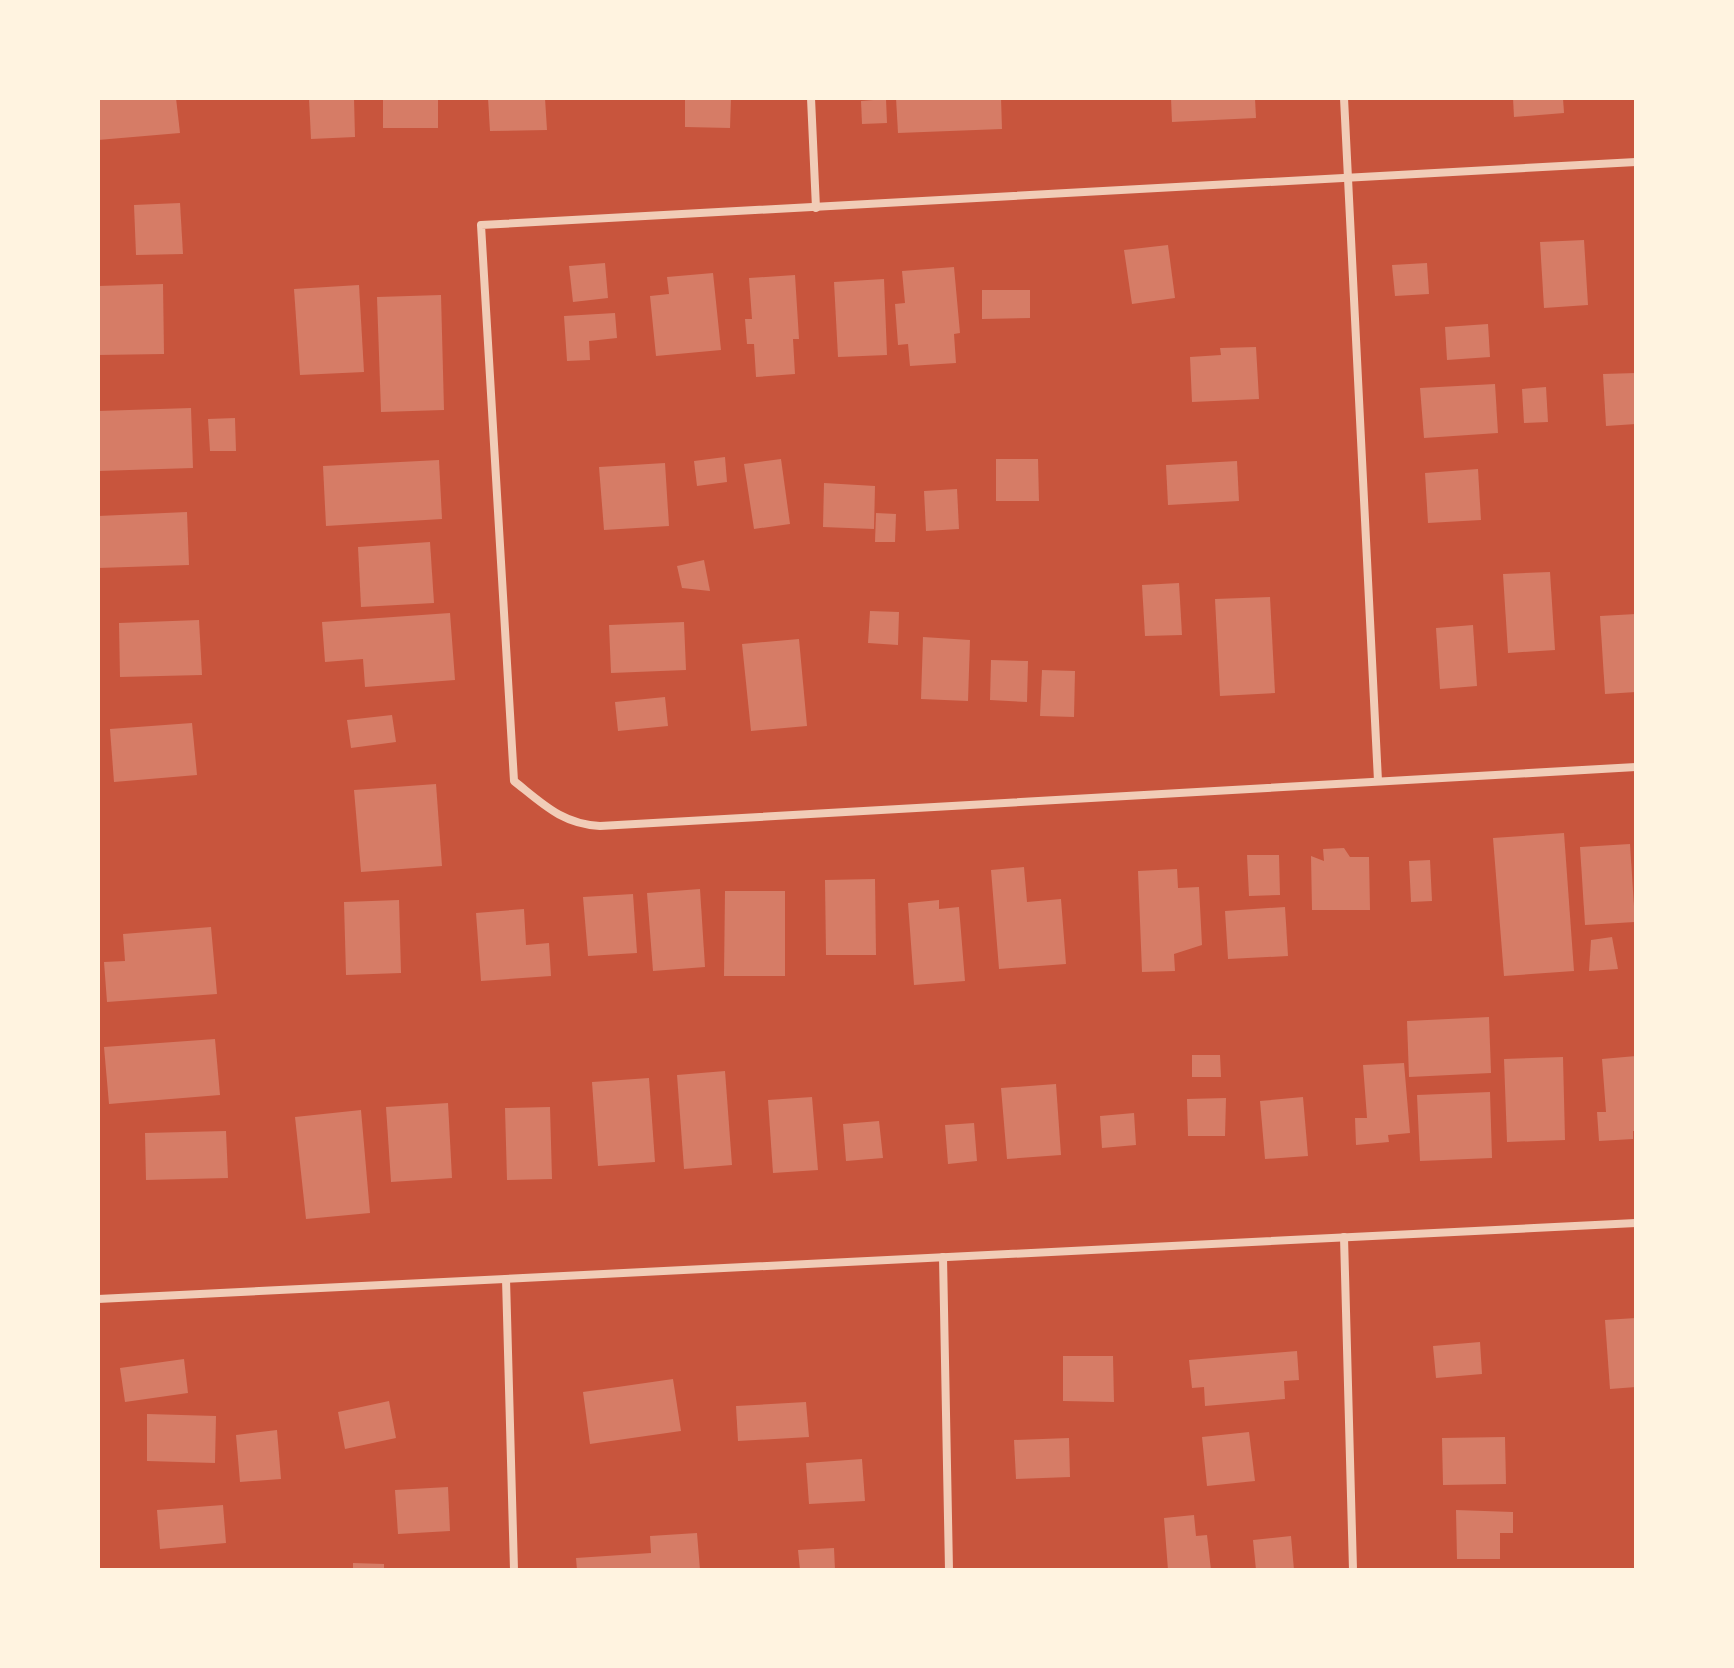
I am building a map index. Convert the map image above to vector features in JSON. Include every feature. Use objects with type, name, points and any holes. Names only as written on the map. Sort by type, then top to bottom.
[{"type":"street","points":[[811,98],[816,208]]},
{"type":"street","points":[[1344,98],[1378,781]]},
{"type":"street","points":[[1636,162],[481,225],[514,781],[566,820],[600,826],[1636,767]]},
{"type":"street","points":[[98,1299],[1636,1223]]},
{"type":"street","points":[[1344,1237],[1353,1570]]},
{"type":"street","points":[[943,1257],[949,1570]]},
{"type":"street","points":[[506,1279],[514,1570]]},
{"type":"building","points":[[98,98],[176,98],[180,133],[98,140]]},
{"type":"building","points":[[309,98],[354,98],[355,137],[311,139]]},
{"type":"building","points":[[383,98],[438,98],[438,128],[383,128]]},
{"type":"building","points":[[488,98],[545,98],[547,130],[490,131]]},
{"type":"building","points":[[685,98],[731,98],[730,128],[685,127]]},
{"type":"building","points":[[896,98],[1001,98],[1002,129],[898,133]]},
{"type":"building","points":[[1171,98],[1255,98],[1256,118],[1172,122]]},
{"type":"building","points":[[1513,98],[1563,98],[1564,113],[1514,117]]},
{"type":"building","points":[[886,99],[887,123],[862,124],[861,101]]},
{"type":"building","points":[[180,203],[183,254],[136,255],[134,205]]},
{"type":"building","points":[[1584,240],[1588,305],[1544,308],[1540,242]]},
{"type":"building","points":[[1168,245],[1175,298],[1132,304],[1124,250]]},
{"type":"building","points":[[605,263],[608,298],[573,302],[569,266]]},
{"type":"building","points":[[1427,263],[1429,294],[1395,296],[1392,265]]},
{"type":"building","points":[[954,267],[960,333],[954,334],[956,363],[910,366],[908,344],[898,345],[895,304],[905,303],[902,271]]},
{"type":"building","points":[[713,273],[721,350],[656,356],[650,296],[669,294],[667,277]]},
{"type":"building","points":[[795,275],[799,339],[793,339],[795,374],[756,377],[754,344],[747,344],[745,319],[752,319],[749,278]]},
{"type":"building","points":[[884,279],[887,355],[838,357],[834,282]]},
{"type":"building","points":[[163,284],[164,354],[98,355],[98,286]]},
{"type":"building","points":[[359,285],[364,372],[300,375],[294,289]]},
{"type":"building","points":[[982,290],[1030,290],[1030,318],[982,319]]},
{"type":"building","points":[[441,295],[444,410],[381,412],[377,297]]},
{"type":"building","points":[[615,313],[617,338],[589,341],[590,360],[567,361],[564,316]]},
{"type":"building","points":[[1488,324],[1490,357],[1447,360],[1445,327]]},
{"type":"building","points":[[1256,347],[1259,399],[1192,402],[1190,357],[1221,355],[1220,348]]},
{"type":"building","points":[[1636,373],[1636,424],[1606,426],[1603,374]]},
{"type":"building","points":[[1495,384],[1498,433],[1424,438],[1420,388]]},
{"type":"building","points":[[1546,387],[1548,422],[1524,423],[1522,389]]},
{"type":"building","points":[[191,408],[193,468],[98,471],[98,411]]},
{"type":"building","points":[[235,418],[236,451],[210,451],[208,419]]},
{"type":"building","points":[[725,457],[727,482],[697,486],[694,461]]},
{"type":"building","points":[[781,459],[790,524],[754,529],[744,464]]},
{"type":"building","points":[[996,459],[1038,459],[1039,501],[996,501]]},
{"type":"building","points":[[439,460],[442,519],[326,526],[323,466]]},
{"type":"building","points":[[1237,461],[1239,501],[1168,505],[1166,465]]},
{"type":"building","points":[[665,463],[669,526],[604,530],[599,467]]},
{"type":"building","points":[[1478,469],[1481,520],[1428,523],[1425,473]]},
{"type":"building","points":[[824,483],[875,486],[874,529],[823,527]]},
{"type":"building","points":[[957,489],[959,529],[926,531],[924,491]]},
{"type":"building","points":[[187,512],[189,565],[98,568],[98,516]]},
{"type":"building","points":[[876,513],[896,514],[895,542],[875,542]]},
{"type":"building","points":[[430,542],[434,603],[361,607],[358,547]]},
{"type":"building","points":[[704,560],[710,591],[682,588],[677,566]]},
{"type":"building","points":[[1550,572],[1555,650],[1508,653],[1503,574]]},
{"type":"building","points":[[1179,583],[1182,635],[1145,636],[1142,585]]},
{"type":"building","points":[[1270,597],[1275,693],[1220,696],[1215,599]]},
{"type":"building","points":[[870,611],[899,612],[898,645],[868,643]]},
{"type":"building","points":[[450,613],[455,680],[365,687],[363,659],[325,662],[322,622]]},
{"type":"building","points":[[1636,614],[1636,692],[1605,694],[1600,616]]},
{"type":"building","points":[[199,620],[202,675],[120,677],[119,623]]},
{"type":"building","points":[[684,622],[686,670],[611,673],[609,625]]},
{"type":"building","points":[[1473,625],[1477,686],[1440,689],[1436,628]]},
{"type":"building","points":[[923,637],[970,640],[968,701],[921,699]]},
{"type":"building","points":[[799,639],[807,726],[751,731],[742,644]]},
{"type":"building","points":[[991,660],[1028,661],[1027,702],[990,700]]},
{"type":"building","points":[[1042,670],[1075,671],[1074,717],[1040,716]]},
{"type":"building","points":[[665,697],[668,726],[618,731],[615,702]]},
{"type":"building","points":[[392,715],[396,742],[351,748],[347,720]]},
{"type":"building","points":[[192,723],[197,775],[114,782],[110,729]]},
{"type":"building","points":[[436,784],[442,866],[361,872],[354,790]]},
{"type":"building","points":[[1564,833],[1574,971],[1504,976],[1493,838]]},
{"type":"building","points":[[1630,844],[1635,922],[1585,925],[1580,847]]},
{"type":"building","points":[[1344,848],[1350,857],[1369,857],[1370,910],[1312,910],[1311,856],[1324,861],[1323,849]]},
{"type":"building","points":[[1247,855],[1279,855],[1280,895],[1249,896]]},
{"type":"building","points":[[1430,860],[1432,901],[1411,902],[1409,861]]},
{"type":"building","points":[[1024,867],[1027,902],[1061,899],[1066,964],[999,969],[991,870]]},
{"type":"building","points":[[1177,869],[1178,888],[1199,887],[1202,945],[1174,954],[1175,971],[1142,972],[1138,871]]},
{"type":"building","points":[[875,879],[876,955],[826,955],[825,880]]},
{"type":"building","points":[[700,889],[705,967],[653,971],[647,893]]},
{"type":"building","points":[[725,891],[785,891],[785,976],[724,976]]},
{"type":"building","points":[[633,894],[637,953],[588,956],[583,897]]},
{"type":"building","points":[[399,900],[401,973],[346,975],[344,902]]},
{"type":"building","points":[[939,900],[939,909],[959,907],[965,981],[914,985],[908,903]]},
{"type":"building","points":[[1285,907],[1288,956],[1228,959],[1225,911]]},
{"type":"building","points":[[524,909],[526,945],[549,943],[551,976],[481,981],[476,913]]},
{"type":"building","points":[[211,927],[217,994],[107,1002],[104,962],[125,961],[123,934]]},
{"type":"building","points":[[1612,937],[1618,969],[1589,971],[1591,940]]},
{"type":"building","points":[[1489,1017],[1491,1073],[1409,1077],[1407,1021]]},
{"type":"building","points":[[215,1039],[220,1095],[109,1104],[104,1047]]},
{"type":"building","points":[[1192,1055],[1220,1055],[1221,1077],[1192,1077]]},
{"type":"building","points":[[1636,1056],[1636,1131],[1633,1131],[1633,1139],[1599,1141],[1597,1112],[1606,1112],[1602,1059]]},
{"type":"building","points":[[1563,1057],[1565,1140],[1507,1142],[1504,1059]]},
{"type":"building","points":[[1404,1063],[1410,1133],[1388,1135],[1389,1142],[1356,1145],[1355,1118],[1367,1118],[1363,1065]]},
{"type":"building","points":[[725,1071],[732,1165],[684,1169],[677,1075]]},
{"type":"building","points":[[649,1078],[655,1162],[598,1166],[592,1082]]},
{"type":"building","points":[[1056,1084],[1061,1155],[1007,1159],[1001,1088]]},
{"type":"building","points":[[1490,1092],[1492,1158],[1420,1161],[1417,1095]]},
{"type":"building","points":[[812,1097],[818,1170],[773,1173],[768,1100]]},
{"type":"building","points":[[1303,1097],[1308,1156],[1265,1159],[1260,1101]]},
{"type":"building","points":[[1226,1098],[1225,1136],[1188,1136],[1187,1099]]},
{"type":"building","points":[[448,1103],[452,1178],[391,1182],[386,1107]]},
{"type":"building","points":[[550,1107],[552,1179],[507,1180],[505,1108]]},
{"type":"building","points":[[361,1110],[370,1213],[306,1219],[295,1117]]},
{"type":"building","points":[[1134,1113],[1136,1145],[1102,1148],[1100,1116]]},
{"type":"building","points":[[879,1121],[883,1158],[846,1161],[843,1124]]},
{"type":"building","points":[[974,1123],[977,1161],[948,1164],[945,1125]]},
{"type":"building","points":[[226,1131],[228,1178],[146,1180],[145,1133]]},
{"type":"building","points":[[1636,1318],[1636,1387],[1610,1389],[1605,1320]]},
{"type":"building","points":[[1480,1342],[1482,1374],[1436,1378],[1433,1346]]},
{"type":"building","points":[[1297,1351],[1299,1380],[1284,1381],[1285,1399],[1205,1406],[1204,1387],[1192,1388],[1189,1360]]},
{"type":"building","points":[[1063,1356],[1113,1356],[1114,1402],[1063,1401]]},
{"type":"building","points":[[184,1359],[188,1393],[125,1402],[120,1368]]},
{"type":"building","points":[[673,1379],[681,1431],[590,1444],[583,1392]]},
{"type":"building","points":[[389,1401],[396,1438],[345,1449],[338,1412]]},
{"type":"building","points":[[806,1402],[809,1437],[738,1441],[736,1406]]},
{"type":"building","points":[[147,1414],[216,1416],[215,1463],[147,1461]]},
{"type":"building","points":[[277,1430],[281,1479],[240,1482],[236,1435]]},
{"type":"building","points":[[1249,1432],[1255,1481],[1207,1486],[1202,1437]]},
{"type":"building","points":[[1505,1437],[1506,1484],[1443,1485],[1442,1438]]},
{"type":"building","points":[[1069,1438],[1070,1477],[1016,1479],[1014,1440]]},
{"type":"building","points":[[862,1459],[865,1501],[809,1504],[806,1463]]},
{"type":"building","points":[[448,1487],[450,1531],[398,1534],[395,1490]]},
{"type":"building","points":[[223,1505],[226,1543],[160,1549],[157,1510]]},
{"type":"building","points":[[1456,1510],[1513,1512],[1513,1533],[1500,1533],[1500,1559],[1457,1559]]},
{"type":"building","points":[[1194,1515],[1196,1536],[1207,1535],[1211,1570],[1168,1570],[1164,1518]]},
{"type":"building","points":[[697,1533],[700,1570],[577,1570],[576,1558],[651,1553],[650,1536]]},
{"type":"building","points":[[1291,1536],[1294,1570],[1256,1570],[1253,1540]]},
{"type":"building","points":[[834,1548],[835,1570],[800,1570],[798,1550]]},
{"type":"building","points":[[353,1563],[384,1564],[384,1570],[353,1570]]}]
